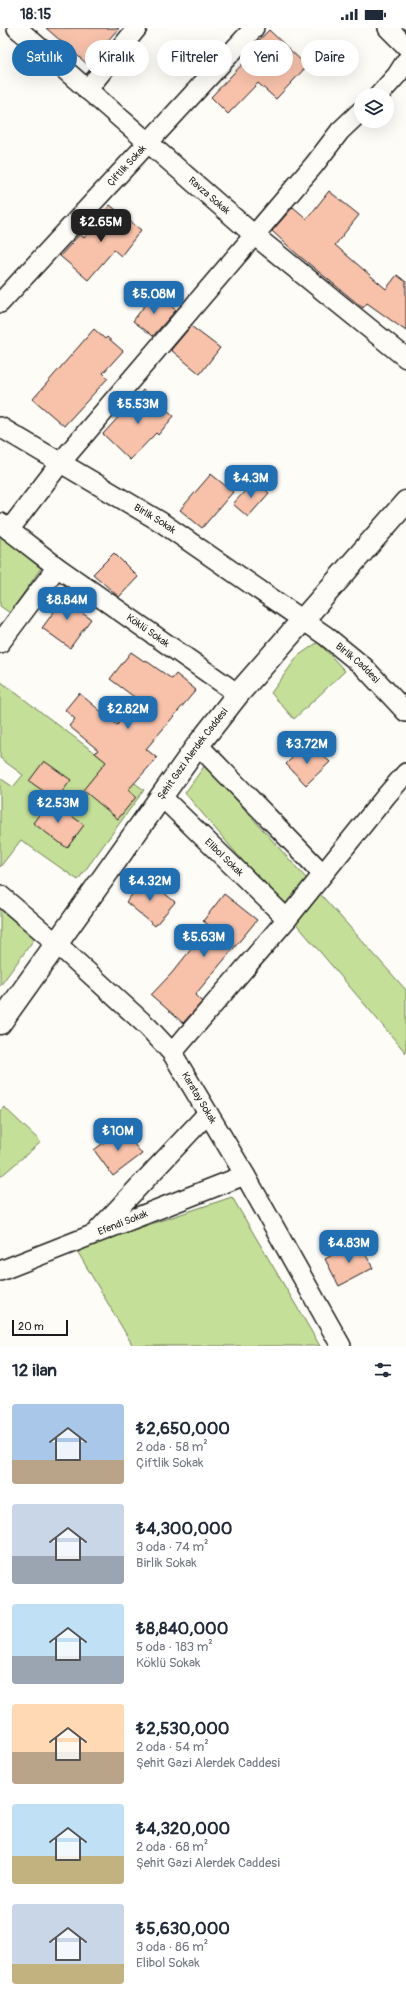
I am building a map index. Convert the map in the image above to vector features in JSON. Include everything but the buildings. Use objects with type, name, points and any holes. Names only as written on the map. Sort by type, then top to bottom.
[{"type":"street","name":"Ravza Sokak","points":[[17,28],[254,235],[406,358]]},
{"type":"street","points":[[87,90],[137,28]]},
{"type":"street","name":"Çiftlik Sokak","points":[[0,302],[254,28]]},
{"type":"street","points":[[388,28],[406,46]]},
{"type":"street","points":[[385,88],[397,75],[406,61]]},
{"type":"street","points":[[5,526],[254,235],[340,131],[354,118]]},
{"type":"street","name":"Birlik Sokak","points":[[0,427],[161,522],[303,620]]},
{"type":"street","name":"Şehit Gazi Alerdek Caddesi","points":[[0,1023],[198,745],[238,694],[406,502]]},
{"type":"street","name":"Köklü Sokak","points":[[5,526],[57,567],[238,694]]},
{"type":"street","points":[[0,643],[57,567]]},
{"type":"street","name":"Birlik Caddesi","points":[[303,620],[364,667],[406,712]]},
{"type":"street","points":[[198,745],[323,874]]},
{"type":"street","points":[[172,1053],[287,919],[406,773]]},
{"type":"street","name":"Elibol Sokak","points":[[161,796],[287,919]]},
{"type":"street","name":"Karatay Sokak","points":[[0,895],[56,943],[148,1027],[172,1053],[245,1175],[341,1346]]},
{"type":"street","points":[[93,1235],[208,1113]]},
{"type":"street","name":"Efendi Sokak","points":[[0,1271],[245,1175]]},
{"type":"green space","points":[[0,535],[41,568],[10,613],[0,606]]},
{"type":"green space","points":[[318,642],[345,671],[294,719],[271,693],[298,656]]},
{"type":"green space","points":[[0,681],[144,790],[78,880],[21,840],[0,867],[0,778],[13,787],[23,775],[0,758]]},
{"type":"green space","points":[[205,765],[406,990],[406,1053],[185,793]]},
{"type":"green space","points":[[0,907],[35,938],[0,986]]},
{"type":"green space","points":[[4,1107],[41,1142],[0,1177],[0,1111]]},
{"type":"green space","points":[[232,1197],[320,1346],[133,1346],[76,1249]]}]
